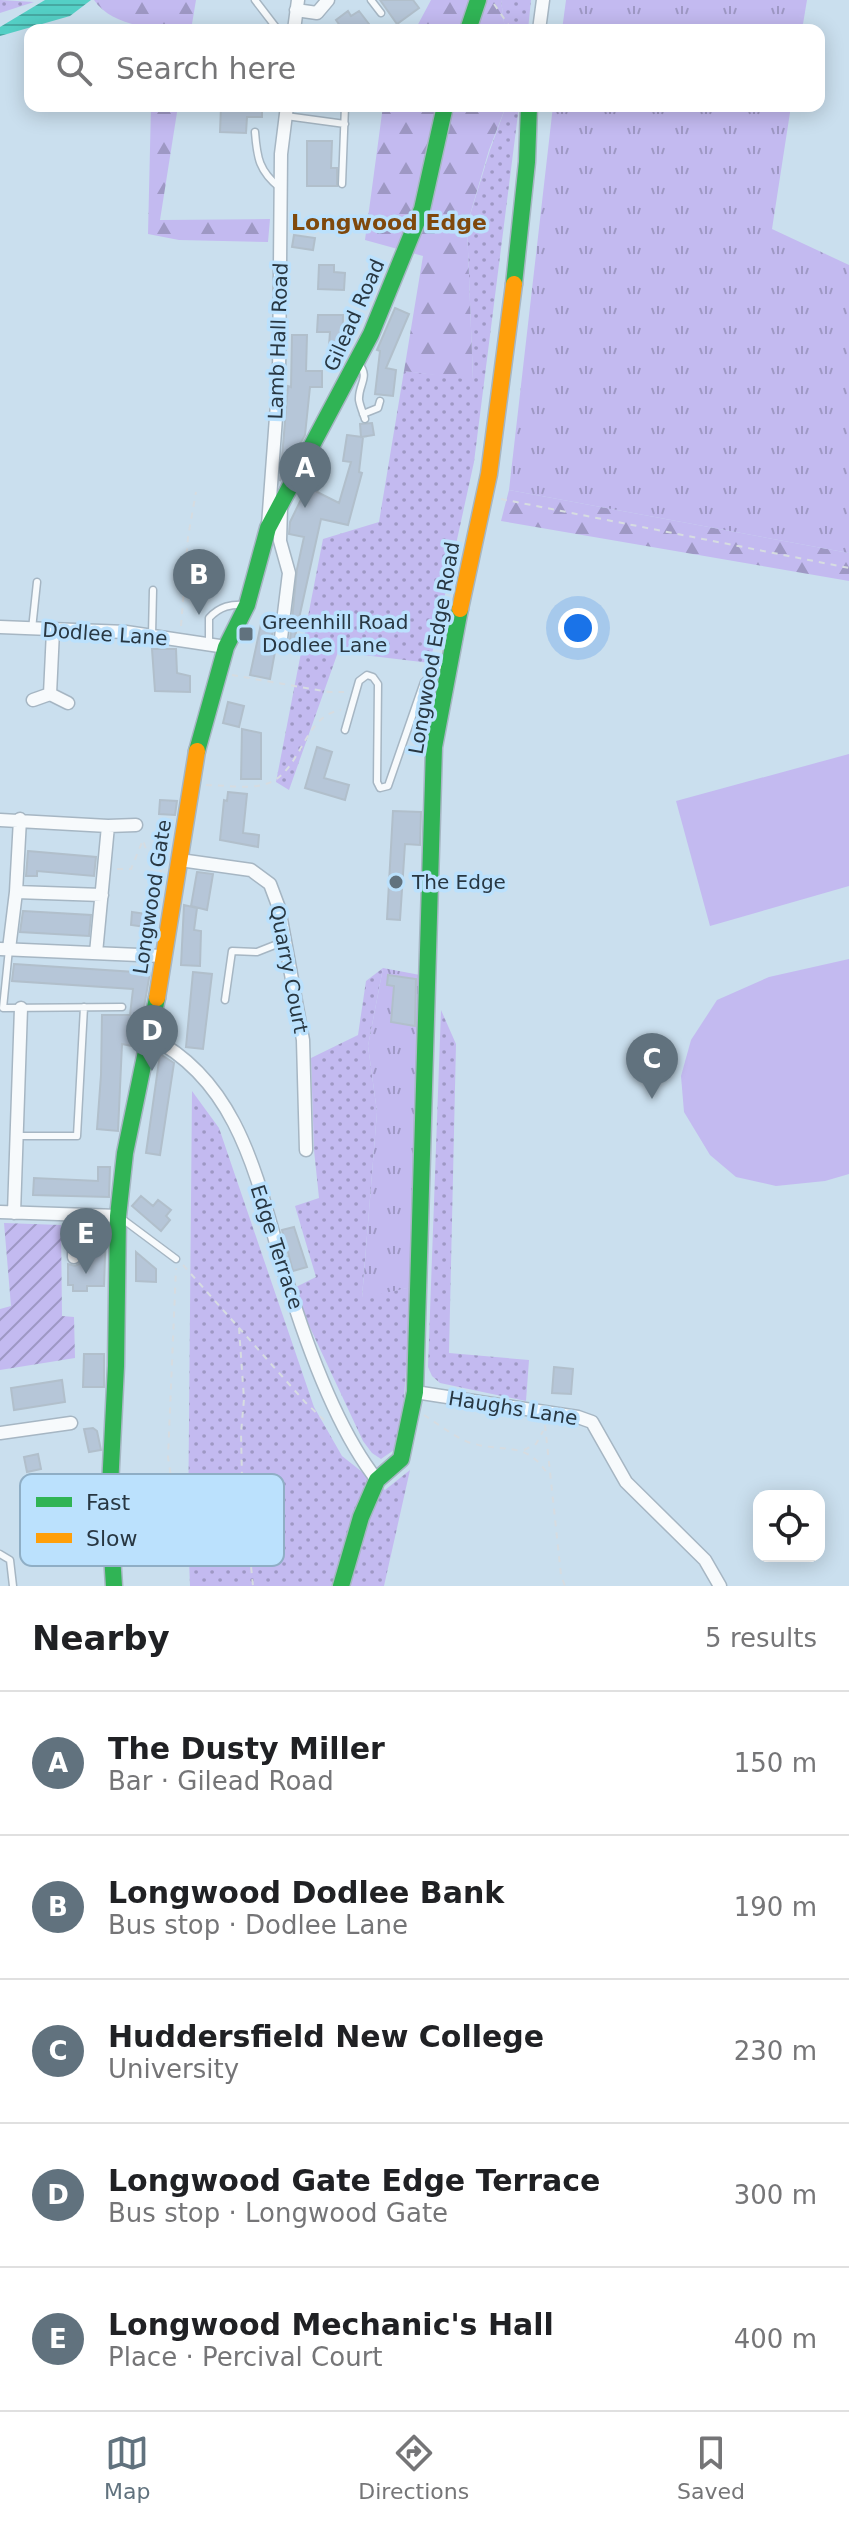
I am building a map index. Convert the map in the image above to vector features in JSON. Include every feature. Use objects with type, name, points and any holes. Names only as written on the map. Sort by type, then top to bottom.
[{"type":"street","points":[[297,5],[317,13],[328,0]]},
{"type":"street","points":[[470,24],[478,0]]},
{"type":"street","points":[[540,24],[543,0]]},
{"type":"street","name":"Lamb Hall Road","points":[[268,528],[279,377],[281,189],[286,112]]},
{"type":"street","name":"Gilead Road","points":[[247,605],[268,528],[371,334],[422,209],[444,112]]},
{"type":"street","name":"Longwood Edge Road","points":[[341,1586],[361,1517],[377,1480],[401,1459],[414,1400],[434,747],[482,496],[489,474],[506,357],[527,162],[529,112]]},
{"type":"street","points":[[281,507],[280,541],[289,573],[281,638]]},
{"type":"street","name":"Longwood Gate","points":[[111,1474],[118,1216],[125,1153],[150,1037],[189,790],[207,708],[219,673],[218,646],[247,605]]},
{"type":"street","name":"Dodlee Lane","points":[[0,627],[152,635],[218,646]]},
{"type":"street","points":[[50,694],[53,631]]},
{"type":"street","points":[[33,700],[50,694],[68,703]]},
{"type":"street","points":[[20,819],[16,892],[4,949],[162,956]]},
{"type":"street","points":[[0,820],[136,825]]},
{"type":"street","points":[[96,953],[108,826]]},
{"type":"street","name":"Quarry Court","points":[[180,860],[251,870],[270,884],[279,908],[303,1040],[306,1150]]},
{"type":"street","points":[[16,892],[102,895]]},
{"type":"street","points":[[14,1213],[21,1008]]},
{"type":"street","name":"Edge Terrace","points":[[150,1037],[189,1061],[218,1094],[233,1120],[246,1147],[292,1297],[332,1404],[352,1446],[377,1480]]},
{"type":"street","points":[[0,1212],[118,1216]]},
{"type":"street","points":[[74,1257],[75,1215]]},
{"type":"street","name":"Haughs Lane","points":[[414,1400],[548,1413],[592,1422],[626,1482],[705,1560],[720,1586]]},
{"type":"street","points":[[0,1433],[71,1423]]},
{"type":"street","name":"Longwood Gate","points":[[113,1566],[114,1586]]},
{"type":"lane","points":[[255,0],[273,24]]},
{"type":"lane","points":[[371,0],[381,13]]},
{"type":"lane","points":[[291,112],[345,124]]},
{"type":"lane","points":[[342,184],[345,112]]},
{"type":"lane","points":[[255,132],[257,160],[270,180],[281,189]]},
{"type":"lane","points":[[356,362],[364,370],[359,400],[364,416],[378,408],[380,401]]},
{"type":"lane","points":[[32,629],[37,582]]},
{"type":"lane","points":[[152,635],[153,590]]},
{"type":"lane","points":[[218,646],[209,618],[216,611],[233,604],[247,605]]},
{"type":"lane","points":[[345,730],[359,681],[367,675],[373,677],[378,684],[377,782],[380,788],[388,786],[424,682],[450,655]]},
{"type":"lane","points":[[225,1000],[232,951],[257,952],[285,941]]},
{"type":"lane","points":[[4,949],[3,1008],[122,1007]]},
{"type":"lane","points":[[15,1136],[77,1136],[84,1007]]},
{"type":"lane","points":[[118,1216],[176,1259]]},
{"type":"lane","points":[[0,1554],[10,1560],[13,1586]]},
{"type":"path","points":[[491,0],[508,24]]},
{"type":"path","points":[[179,639],[188,537],[196,492]]},
{"type":"path","points":[[482,496],[849,568]]},
{"type":"path","points":[[219,673],[355,695]]},
{"type":"path","points":[[189,790],[203,785],[263,785],[283,775],[312,729],[335,711],[352,709]]},
{"type":"path","points":[[104,868],[131,869],[143,840],[152,868],[156,840],[162,877],[176,883]]},
{"type":"path","points":[[176,1259],[305,1402],[333,1428]]},
{"type":"path","points":[[171,1474],[168,1457],[176,1259]]},
{"type":"path","points":[[239,1328],[244,1399],[242,1474]]},
{"type":"path","points":[[414,1400],[464,1440],[492,1449],[524,1450],[536,1444],[544,1430],[548,1413]]},
{"type":"path","points":[[544,1430],[561,1575],[565,1586]]},
{"type":"path","points":[[524,1450],[538,1459],[549,1475]]},
{"type":"path","points":[[251,1566],[253,1586]]},
{"type":"green space","points":[[0,0],[34,2],[0,13]]},
{"type":"green space","points":[[94,0],[196,0],[192,24],[132,24],[102,9]]},
{"type":"green space","points":[[431,0],[501,0],[504,24],[418,24]]},
{"type":"green space","points":[[501,0],[531,0],[529,24],[504,24]]},
{"type":"green space","points":[[566,0],[807,0],[803,24],[563,24]]},
{"type":"green space","points":[[151,112],[177,112],[160,220],[270,219],[268,242],[179,240],[148,234]]},
{"type":"green space","points":[[382,112],[504,112],[467,225],[473,380],[404,371],[423,256],[365,240]]},
{"type":"green space","points":[[504,112],[518,112],[474,462],[430,663],[338,652],[289,790],[276,782],[323,539],[379,522],[404,371],[473,379],[467,225]]},
{"type":"green space","points":[[552,112],[790,112],[772,229],[849,265],[849,553],[509,490]]},
{"type":"green space","points":[[509,490],[849,553],[849,581],[501,521]]},
{"type":"green space","points":[[849,754],[849,886],[710,926],[676,801]]},
{"type":"green space","points":[[849,959],[849,1174],[825,1181],[776,1186],[736,1177],[710,1155],[684,1112],[681,1076],[691,1040],[717,1000],[769,977]]},
{"type":"green space","points":[[383,968],[368,1046],[377,1112],[362,1297],[412,1287],[402,1427],[394,1450],[381,1459],[363,1441],[292,1289],[316,1277],[295,1206],[319,1198],[311,1058],[358,1035],[366,981]]},
{"type":"green space","points":[[383,968],[420,975],[412,1287],[362,1298],[377,1112],[368,1046]]},
{"type":"green space","points":[[441,1010],[456,1044],[449,1353],[529,1360],[526,1401],[440,1383],[428,1367]]},
{"type":"green space","points":[[192,1091],[219,1128],[314,1407],[342,1456],[385,1490],[410,1470],[384,1586],[190,1586],[189,1566],[284,1566],[284,1474],[189,1474]]},
{"type":"green space","points":[[4,1223],[61,1225],[62,1316],[74,1317],[75,1358],[0,1370],[0,1309],[11,1306]]},
{"type":"shaded area","points":[[45,0],[91,0],[70,16],[42,24],[24,24],[24,29],[0,36],[0,27]]},
{"type":"building","points":[[380,0],[413,0],[419,8],[397,24]]},
{"type":"building","points":[[348,11],[351,16],[359,11],[369,24],[339,24],[336,20]]},
{"type":"building","points":[[221,112],[262,112],[262,117],[247,117],[246,133],[220,132]]},
{"type":"building","points":[[307,141],[332,141],[331,168],[337,168],[337,186],[307,186]]},
{"type":"building","points":[[294,235],[315,238],[313,250],[292,247]]},
{"type":"building","points":[[319,265],[334,265],[334,272],[345,273],[344,290],[318,289]]},
{"type":"building","points":[[395,308],[409,314],[386,368],[396,370],[393,396],[375,394],[380,351],[377,350]]},
{"type":"building","points":[[318,315],[343,315],[342,361],[328,360],[330,332],[317,332]]},
{"type":"building","points":[[292,335],[307,335],[306,371],[322,371],[322,387],[310,387],[305,435],[280,481],[288,386],[291,387]]},
{"type":"building","points":[[372,423],[374,435],[361,437],[360,424]]},
{"type":"building","points":[[347,435],[363,437],[359,472],[362,473],[348,525],[321,519],[294,641],[290,640],[297,569],[304,537],[289,534],[290,522],[311,479],[320,484],[317,492],[339,503],[351,462],[343,461]]},
{"type":"building","points":[[261,624],[273,627],[272,641],[276,646],[270,679],[250,675]]},
{"type":"building","points":[[152,649],[176,649],[177,673],[190,676],[190,692],[155,691]]},
{"type":"building","points":[[228,702],[244,706],[239,727],[223,723]]},
{"type":"building","points":[[242,729],[261,733],[261,779],[241,779]]},
{"type":"building","points":[[317,747],[332,752],[324,778],[349,785],[345,800],[305,788]]},
{"type":"building","points":[[228,792],[247,794],[243,833],[259,835],[258,847],[220,840],[224,800],[227,801]]},
{"type":"building","points":[[160,800],[177,801],[175,815],[159,814]]},
{"type":"building","name":"The Edge","points":[[393,811],[421,812],[420,845],[405,844],[400,920],[387,919]]},
{"type":"building","points":[[28,851],[96,857],[94,876],[37,871],[37,876],[26,876]]},
{"type":"building","points":[[197,872],[213,874],[207,910],[191,906]]},
{"type":"building","points":[[184,905],[197,908],[194,930],[201,931],[200,966],[181,965]]},
{"type":"building","points":[[23,911],[91,915],[89,936],[20,932]]},
{"type":"building","points":[[132,912],[147,914],[146,927],[131,925]]},
{"type":"building","points":[[14,964],[150,973],[137,1047],[122,1044],[118,1131],[97,1129],[102,1015],[130,1015],[133,989],[12,981]]},
{"type":"building","points":[[193,972],[212,974],[203,1049],[186,1047]]},
{"type":"building","points":[[388,975],[416,979],[415,1026],[391,1022],[394,986],[387,985]]},
{"type":"building","points":[[160,1054],[174,1063],[160,1155],[146,1153]]},
{"type":"building","points":[[98,1167],[110,1167],[109,1197],[33,1195],[34,1178],[98,1181]]},
{"type":"building","points":[[141,1196],[153,1206],[158,1200],[171,1210],[166,1216],[170,1220],[161,1231],[132,1206]]},
{"type":"building","points":[[84,1226],[106,1227],[104,1286],[87,1286],[87,1291],[73,1291],[73,1285],[68,1285],[68,1264],[75,1266],[83,1262]]},
{"type":"building","points":[[294,1227],[307,1267],[293,1271],[282,1230]]},
{"type":"building","points":[[136,1252],[156,1269],[156,1282],[136,1281]]},
{"type":"building","points":[[84,1354],[104,1354],[104,1387],[83,1387]]},
{"type":"building","points":[[554,1367],[573,1369],[571,1394],[552,1393]]},
{"type":"building","points":[[62,1380],[65,1402],[14,1410],[11,1388]]},
{"type":"building","points":[[84,1429],[97,1431],[101,1450],[89,1452]]},
{"type":"building","points":[[38,1454],[41,1469],[27,1472],[24,1457]]},
{"type":"traffic: fast","points":[[470,24],[478,0]]},
{"type":"traffic: fast","points":[[197,751],[226,647],[247,605],[268,528],[371,334],[422,209],[444,112]]},
{"type":"traffic: fast","points":[[514,284],[527,162],[529,112]]},
{"type":"traffic: fast","points":[[341,1586],[361,1517],[377,1480],[401,1459],[415,1392],[434,747],[460,609]]},
{"type":"traffic: fast","points":[[111,1474],[118,1216],[125,1153],[157,998]]},
{"type":"traffic: fast","points":[[113,1566],[114,1586]]},
{"type":"traffic: slow","points":[[460,609],[489,474],[514,284]]},
{"type":"traffic: slow","points":[[157,998],[197,751]]},
{"type":"place","name":"The Dusty Miller","points":[[305,508]]},
{"type":"place","name":"Longwood Dodlee Bank","points":[[199,615]]},
{"type":"place","name":"Greenhill Road Dodlee Lane","points":[[246,634]]},
{"type":"place","name":"The Edge","points":[[396,882]]},
{"type":"place","name":"Longwood Gate Edge Terrace","points":[[152,1071]]},
{"type":"place","name":"Huddersfield New College","points":[[652,1099]]},
{"type":"place","name":"Longwood Mechanic's Hall","points":[[86,1274]]},
{"type":"district","name":"Longwood Edge","points":[[389,222]]}]
